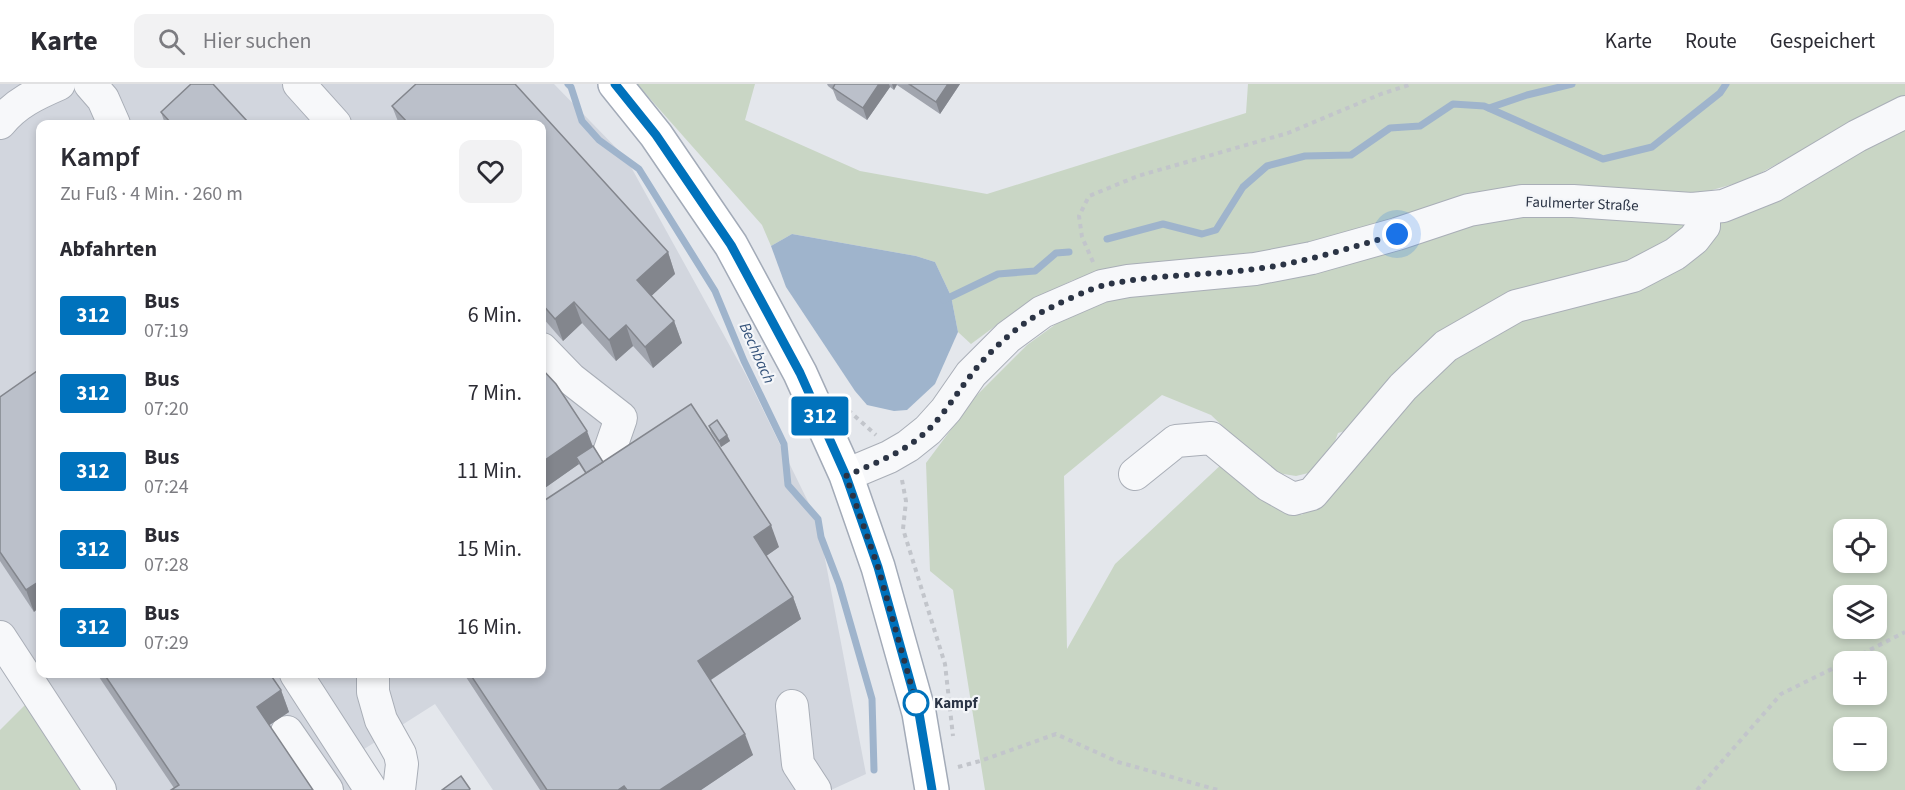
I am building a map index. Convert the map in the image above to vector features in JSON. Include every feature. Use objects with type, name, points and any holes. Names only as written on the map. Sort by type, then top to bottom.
[{"type":"main road","points":[[615,84],[656,135],[731,245],[800,373],[846,476],[878,567],[919,713],[932,790]]},
{"type":"street","points":[[0,123],[9,112],[28,98],[59,84]]},
{"type":"street","points":[[90,84],[103,99],[112,120]]},
{"type":"street","points":[[299,84],[331,120]]},
{"type":"street","name":"Faulmerter Straße","points":[[846,476],[889,457],[928,430],[946,410],[971,374],[1008,337],[1042,312],[1102,286],[1128,281],[1255,269],[1312,258],[1397,234],[1468,210],[1522,201],[1573,201],[1692,209],[1723,206],[1773,186],[1857,136],[1905,112]]},
{"type":"street","points":[[1135,474],[1176,441],[1211,438],[1268,485],[1293,499],[1312,494],[1403,387],[1446,346],[1516,306],[1633,276],[1675,254],[1694,239],[1704,226],[1704,208]]},
{"type":"street","points":[[546,353],[571,379],[621,418],[590,476]]},
{"type":"street","points":[[0,637],[100,790]]},
{"type":"street","points":[[299,678],[371,790]]},
{"type":"street","points":[[373,678],[372,692],[381,720],[400,754],[402,764],[399,790]]},
{"type":"street","points":[[792,706],[798,764],[815,790]]},
{"type":"street","points":[[287,732],[327,790]]},
{"type":"path","points":[[1102,286],[1082,237],[1079,216],[1089,196],[1138,176],[1288,133],[1381,94],[1412,84]]},
{"type":"path","points":[[1867,651],[1905,632]]},
{"type":"path","points":[[1697,790],[1781,694],[1833,668]]},
{"type":"path","points":[[958,767],[1056,734],[1118,762],[1218,790]]},
{"type":"shaded area","points":[[0,84],[554,84],[626,158],[746,375],[818,522],[866,774],[831,790],[493,790],[435,704],[361,751],[382,790],[110,790],[36,678],[546,678],[546,120],[36,120],[36,678],[0,623]]},
{"type":"green space","points":[[637,84],[755,84],[745,120],[860,171],[987,194],[1246,113],[1248,84],[1905,84],[1905,95],[1748,180],[1705,192],[1340,240],[1260,255],[1132,267],[1073,280],[1028,302],[971,344],[958,332],[951,296],[935,262],[916,256],[792,234],[771,246],[762,225]]},
{"type":"green space","points":[[1905,120],[1905,790],[985,790],[953,590],[930,571],[926,463],[976,396],[1027,345],[1067,316],[1115,294],[1514,215],[1675,217]],"holes":[[[1162,395],[1211,415],[1271,472],[1296,476],[1325,469],[1338,433],[1394,417],[1302,515],[1224,462],[1115,564],[1067,649],[1064,476]]]},
{"type":"green space","points":[[32,698],[92,790],[0,790],[0,730]]},
{"type":"water","points":[[792,234],[916,256],[935,262],[951,296],[958,332],[935,384],[907,410],[894,411],[867,405],[855,391],[786,287],[771,246]]},
{"type":"building","points":[[191,84],[213,84],[246,120],[168,120],[161,112]]},
{"type":"building","points":[[416,84],[515,84],[668,252],[637,280],[674,321],[645,347],[626,325],[609,340],[574,302],[555,319],[546,309],[546,120],[405,120],[392,106]]},
{"type":"building","points":[[835,84],[879,84],[863,108],[833,88]]},
{"type":"building","points":[[909,84],[948,84],[936,102]]},
{"type":"building","points":[[36,372],[36,584],[26,590],[0,552],[0,397]]},
{"type":"building","points":[[546,373],[556,384],[587,431],[546,459]]},
{"type":"building","points":[[691,404],[771,525],[754,537],[793,597],[698,661],[745,734],[660,790],[627,790],[624,786],[618,790],[547,790],[473,678],[546,678],[546,499]]},
{"type":"building","points":[[717,420],[727,435],[719,441],[709,426]]},
{"type":"building","points":[[593,446],[603,462],[586,473],[576,457]]},
{"type":"building","points":[[107,678],[273,678],[281,690],[257,707],[313,790],[171,790],[179,785]]},
{"type":"building","points":[[461,776],[469,790],[442,790]]},
{"type":"waterway","name":"Bechbach","points":[[568,84],[582,121],[599,140],[639,169],[715,291],[744,361],[784,444],[788,485],[818,519],[821,537],[839,584],[872,699],[874,770]]},
{"type":"waterway","points":[[1489,108],[1527,95],[1572,84]]},
{"type":"waterway","points":[[1107,239],[1163,224],[1202,234],[1216,230],[1243,187],[1267,166],[1305,156],[1351,155],[1390,128],[1420,126],[1453,104],[1484,106],[1603,159],[1652,147],[1720,93],[1726,84]]},
{"type":"waterway","points":[[944,300],[998,274],[1035,271],[1056,253],[1069,252]]},
{"type":"bus line","name":"312","points":[[615,84],[656,135],[731,245],[800,373],[846,476],[878,567],[919,713],[932,790]]},
{"type":"place","name":"Kampf","points":[[916,703]]},
{"type":"route","points":[[916,703],[919,713],[878,567],[846,476],[889,457],[928,430],[946,410],[971,374],[988,356],[1008,337],[1042,312],[1102,286],[1128,281],[1255,269],[1312,258],[1397,234]]}]
